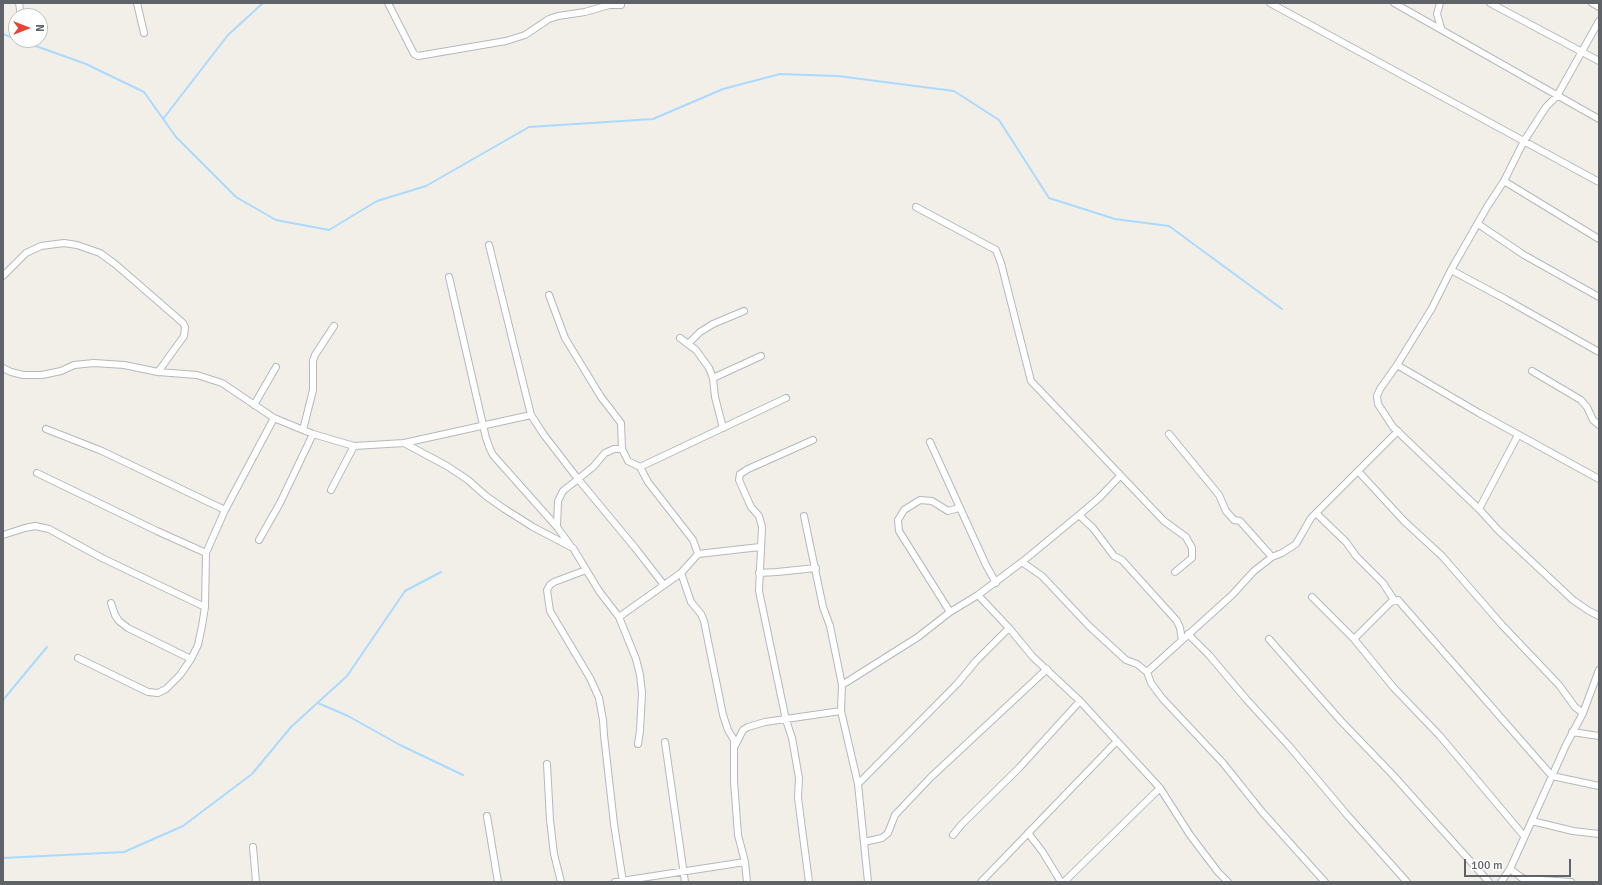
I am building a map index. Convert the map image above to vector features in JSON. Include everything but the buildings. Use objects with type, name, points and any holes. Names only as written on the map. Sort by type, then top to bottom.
[{"type":"street","points":[[137,3],[144,33]]},
{"type":"street","points":[[388,3],[414,54],[418,56],[506,41],[525,35],[558,16],[585,12],[609,5],[621,5]]},
{"type":"street","points":[[1270,3],[1599,182]]},
{"type":"street","points":[[1394,3],[1441,28],[1557,96],[1599,118]]},
{"type":"street","points":[[1440,3],[1437,14],[1441,28]]},
{"type":"street","points":[[1490,3],[1599,61]]},
{"type":"street","points":[[1592,3],[1599,7]]},
{"type":"street","points":[[1599,21],[1557,96],[1543,112],[1524,141],[1504,181],[1451,270],[1432,308],[1377,396],[1378,404],[1398,431],[1479,509],[1498,530],[1573,600],[1599,616]]},
{"type":"street","points":[[1504,181],[1599,239]]},
{"type":"street","points":[[916,207],[996,250],[1002,263],[1031,381],[1164,521],[1186,537],[1192,548],[1192,558],[1175,572]]},
{"type":"street","points":[[1478,224],[1524,255],[1599,297]]},
{"type":"street","points":[[3,276],[26,253],[41,246],[64,243],[77,245],[100,253],[125,272],[174,315],[185,327],[184,336],[158,372]]},
{"type":"street","points":[[489,245],[531,415],[544,435],[578,479],[664,585]]},
{"type":"street","points":[[1451,270],[1599,352]]},
{"type":"street","points":[[449,277],[486,438],[493,455],[557,527],[573,548],[599,591],[619,616],[640,674],[641,717],[638,744]]},
{"type":"street","points":[[549,295],[565,338],[601,397],[621,423],[620,440],[628,462],[640,467],[648,482],[693,540],[698,554]]},
{"type":"street","points":[[688,344],[700,332],[713,324],[744,311]]},
{"type":"street","points":[[302,430],[313,390],[313,361],[315,355],[334,326]]},
{"type":"street","points":[[680,338],[696,350],[703,359],[713,378],[715,397],[723,428]]},
{"type":"street","points":[[713,378],[760,356]]},
{"type":"street","points":[[3,368],[23,375],[42,375],[61,371],[74,365],[94,363],[124,365],[158,372],[206,377],[222,383],[274,418],[313,434],[354,446],[404,443],[531,415]]},
{"type":"street","points":[[1397,365],[1518,435],[1599,479]]},
{"type":"street","points":[[254,404],[276,367]]},
{"type":"street","points":[[1532,371],[1581,400],[1593,420],[1599,425]]},
{"type":"street","points":[[640,467],[786,398]]},
{"type":"street","points":[[78,658],[148,692],[158,693],[166,689],[192,659],[198,645],[205,607],[206,553],[225,510],[274,418]]},
{"type":"street","points":[[46,429],[102,451],[225,510]]},
{"type":"street","points":[[1147,672],[1239,589],[1254,571],[1272,556],[1282,553],[1296,544],[1311,518],[1398,431]]},
{"type":"street","points":[[259,540],[280,503],[313,434]]},
{"type":"street","points":[[1169,434],[1219,495],[1226,511],[1234,520],[1240,521],[1272,556]]},
{"type":"street","points":[[1479,509],[1518,435]]},
{"type":"street","points":[[809,882],[798,798],[799,778],[792,738],[786,720],[759,591],[762,527],[759,516],[751,507],[739,480],[740,474],[813,440]]},
{"type":"street","points":[[930,442],[986,565],[996,583]]},
{"type":"street","points":[[404,443],[447,466],[468,480],[486,496],[533,527],[573,548]]},
{"type":"street","points":[[331,490],[354,446]]},
{"type":"street","points":[[557,527],[557,511],[560,496],[563,491],[593,467],[610,449],[622,449]]},
{"type":"street","points":[[1358,472],[1404,521],[1442,556],[1507,630],[1559,685],[1575,707],[1583,714]]},
{"type":"street","points":[[36,473],[206,553]]},
{"type":"street","points":[[842,686],[918,636],[950,612],[996,583],[1099,498],[1120,476]]},
{"type":"street","points":[[950,612],[899,531],[898,520],[904,510],[920,500],[932,501],[948,511],[960,508]]},
{"type":"street","points":[[1316,513],[1346,542],[1356,556],[1383,583],[1394,600],[1398,600],[1402,603],[1552,776],[1599,786]]},
{"type":"street","points":[[1079,515],[1093,528],[1114,556],[1122,560],[1177,621],[1182,640]]},
{"type":"street","points":[[804,516],[823,607],[830,626],[842,686],[841,710],[858,784],[868,882]]},
{"type":"street","points":[[3,535],[34,526],[49,529],[102,558],[205,607]]},
{"type":"street","points":[[619,616],[681,573],[698,554],[760,547]]},
{"type":"street","points":[[1022,562],[1042,576],[1089,626],[1126,660],[1137,664],[1147,672],[1151,683],[1162,698],[1223,763],[1263,813],[1325,882]]},
{"type":"street","points":[[759,573],[816,568]]},
{"type":"street","points":[[586,570],[554,582],[547,590],[550,611],[590,678],[599,698],[603,720],[614,824],[623,881]]},
{"type":"street","points":[[681,573],[692,602],[701,614],[704,621],[723,715],[728,730],[734,740],[734,781],[738,835],[745,862],[747,882]]},
{"type":"street","points":[[987,589],[988,605]]},
{"type":"street","points":[[978,595],[1009,628],[1033,657],[1080,702],[1160,788],[1190,835],[1218,872],[1228,882]]},
{"type":"street","points":[[1312,597],[1354,639],[1394,688],[1440,736],[1524,836]]},
{"type":"street","points":[[1354,639],[1394,600]]},
{"type":"street","points":[[111,603],[115,615],[119,621],[128,628],[192,659]]},
{"type":"street","points":[[858,784],[957,684],[976,661],[1009,628]]},
{"type":"street","points":[[1188,634],[1209,654],[1247,700],[1407,882]]},
{"type":"street","points":[[1268,639],[1489,882]]},
{"type":"street","points":[[864,842],[882,838],[888,833],[895,815],[931,777],[1047,669]]},
{"type":"street","points":[[1501,882],[1510,869],[1572,732],[1583,714],[1596,686],[1599,670]]},
{"type":"street","points":[[953,834],[1019,768],[1080,702]]},
{"type":"street","points":[[735,746],[743,730],[748,727],[765,722],[786,720],[841,710]]},
{"type":"street","points":[[1572,732],[1599,736]]},
{"type":"street","points":[[981,882],[1117,741]]},
{"type":"street","points":[[665,742],[685,882]]},
{"type":"street","points":[[547,764],[553,847],[561,882]]},
{"type":"street","points":[[1064,882],[1160,788]]},
{"type":"street","points":[[487,816],[498,882]]},
{"type":"street","points":[[1532,821],[1573,831],[1599,834]]},
{"type":"street","points":[[1028,833],[1042,851],[1060,882]]},
{"type":"street","points":[[253,847],[256,882]]},
{"type":"street","points":[[614,882],[684,870],[745,862]]},
{"type":"street","points":[[1510,869],[1522,878],[1526,879],[1571,882]]},
{"type":"waterway","points":[[163,119],[228,35],[263,3]]},
{"type":"waterway","points":[[3,34],[8,36]]},
{"type":"waterway","points":[[41,48],[86,64],[144,92],[176,137],[236,197],[276,220],[329,230],[377,201],[426,186],[529,127],[653,119],[723,89],[780,74],[838,76],[954,91],[999,120],[1049,198],[1115,219],[1169,226],[1282,309]]},
{"type":"waterway","points":[[3,858],[124,852],[183,826],[252,774],[291,727],[347,676],[405,591],[441,572]]},
{"type":"waterway","points":[[3,700],[47,647]]},
{"type":"waterway","points":[[318,703],[348,716],[400,745],[463,775]]}]
